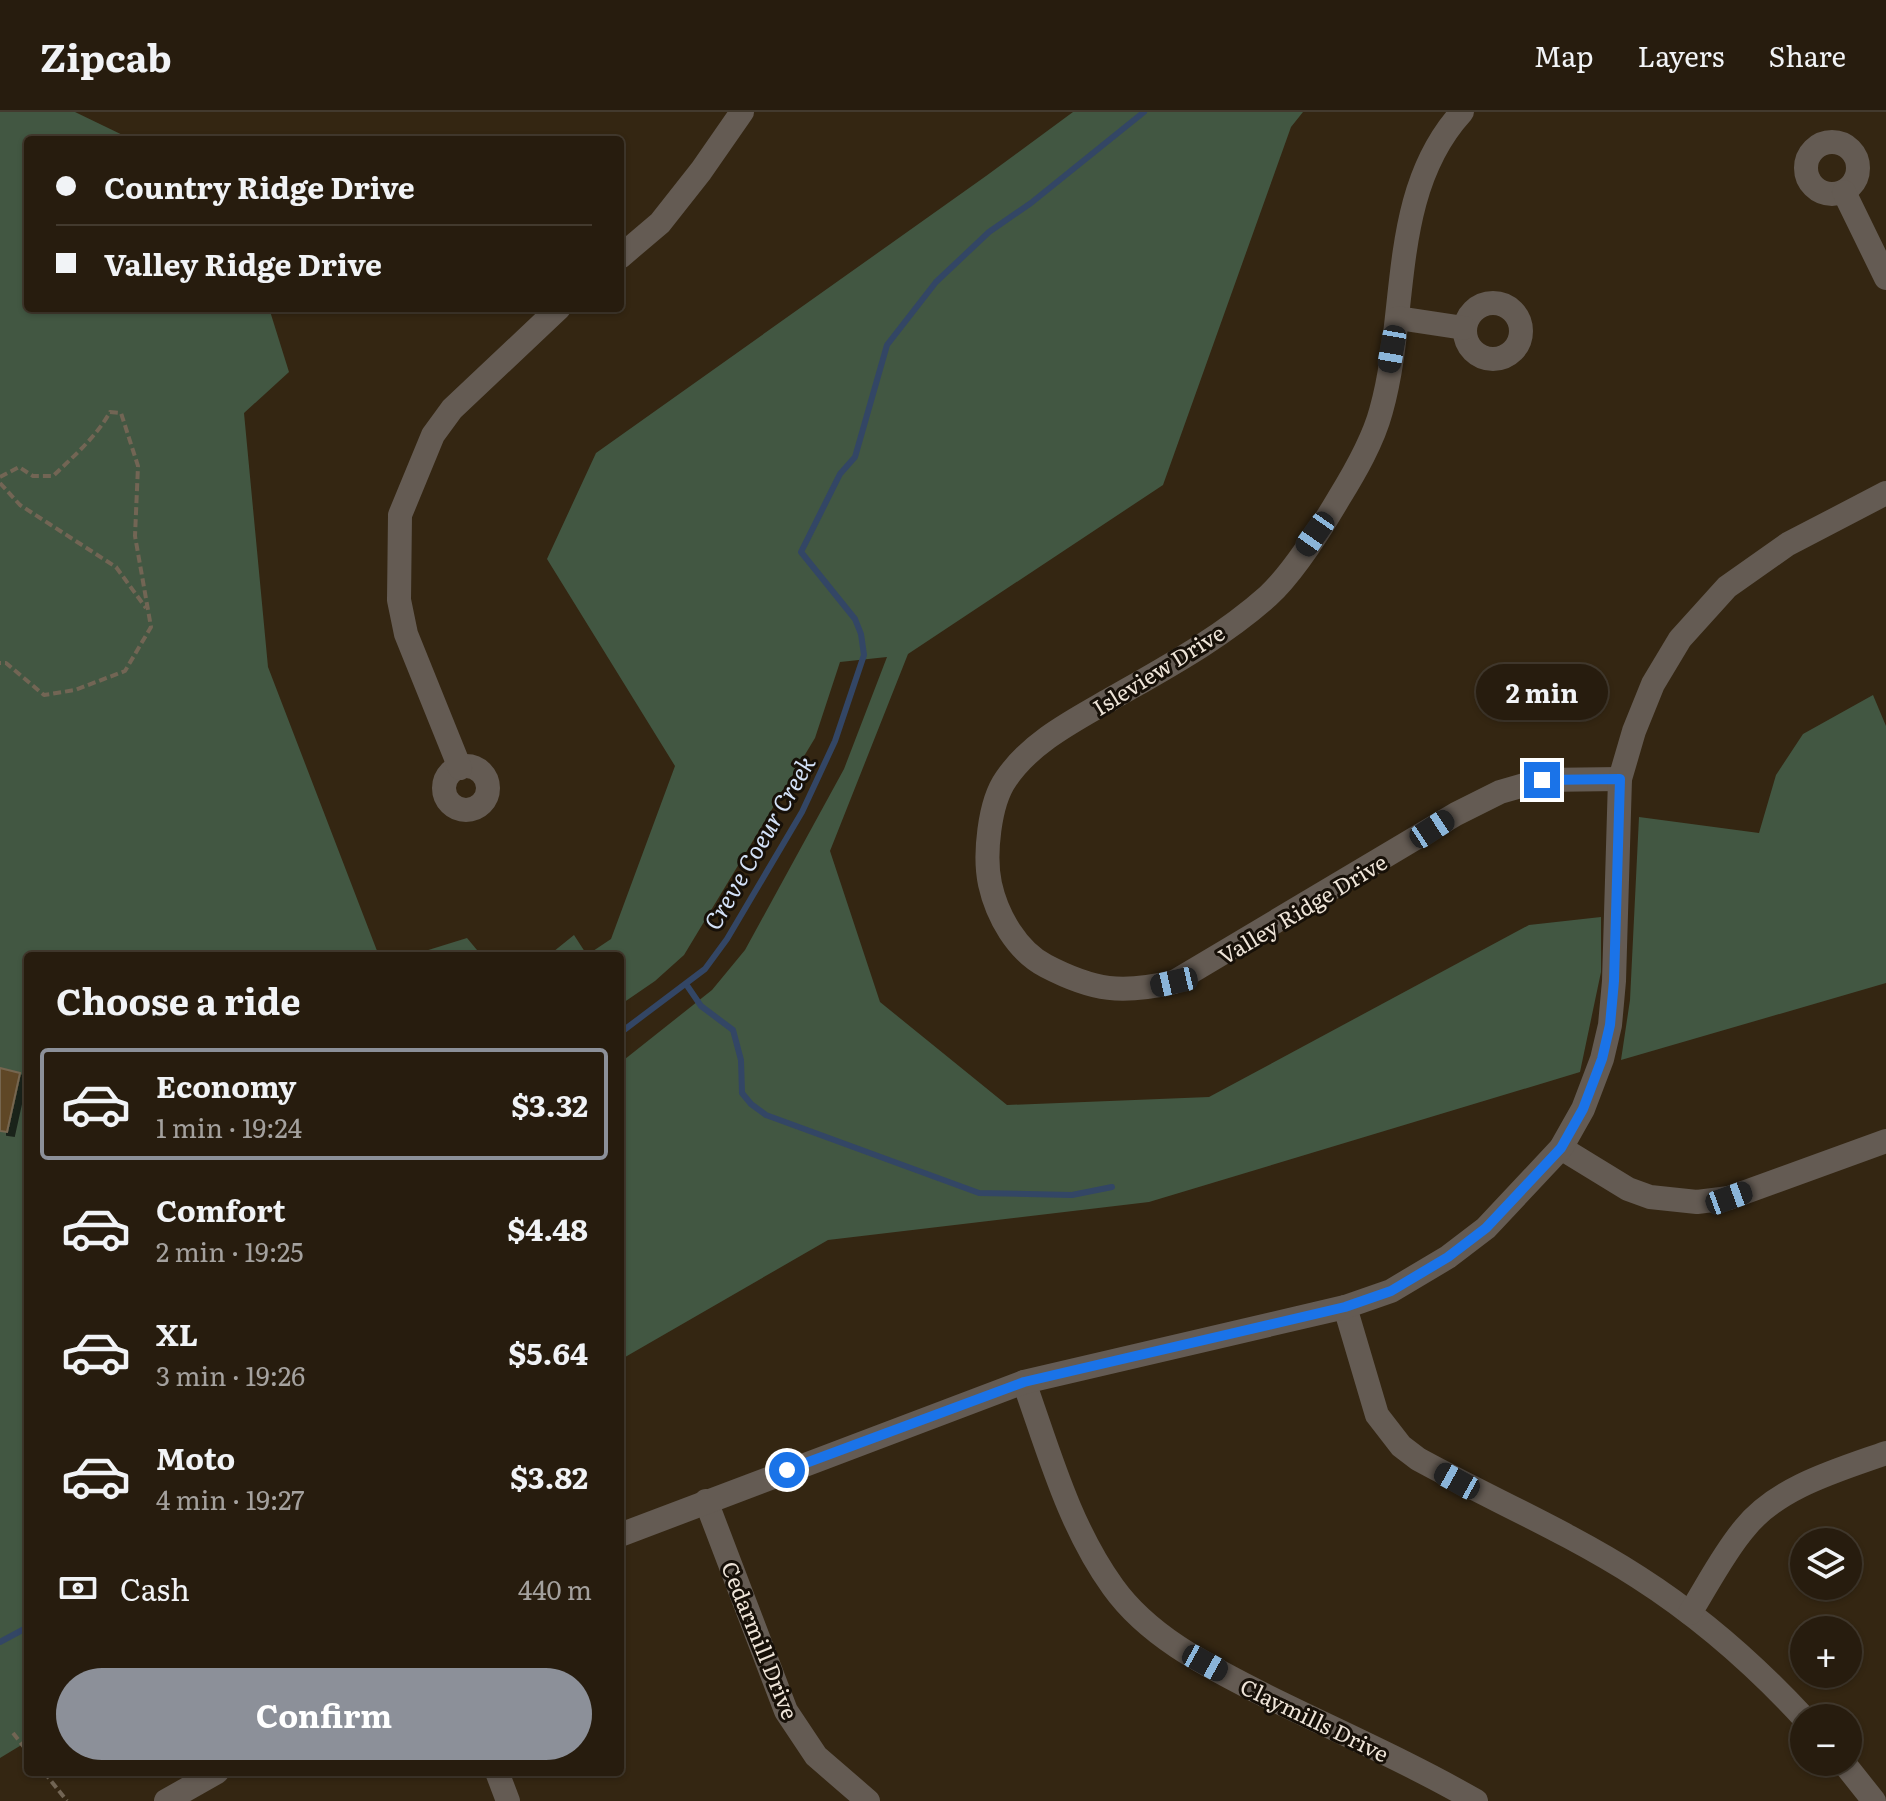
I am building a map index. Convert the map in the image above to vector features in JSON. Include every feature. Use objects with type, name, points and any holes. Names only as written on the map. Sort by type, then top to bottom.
[{"type":"street","points":[[624,253],[670,211],[742,112]]},
{"type":"street","name":"Isleview Drive","points":[[1000,915],[990,887],[986,861],[991,820],[1004,780],[1033,748],[1203,646],[1269,595],[1338,499],[1360,460],[1381,412],[1398,318],[1411,216],[1420,179],[1436,148],[1462,112]]},
{"type":"street","points":[[1844,192],[1886,278]]},
{"type":"street","points":[[460,768],[406,634],[399,600],[400,515],[433,435],[452,409],[555,312]]},
{"type":"street","points":[[1398,318],[1464,328]]},
{"type":"street","points":[[624,1533],[1024,1382],[1345,1307],[1391,1291],[1448,1257],[1486,1228],[1561,1148],[1583,1109],[1602,1059],[1610,1025],[1614,981],[1620,779],[1634,731],[1653,684],[1680,639],[1727,587],[1788,544],[1886,493]]},
{"type":"street","name":"Valley Ridge Drive","points":[[1000,915],[1019,945],[1069,978],[1103,989],[1143,989],[1186,976],[1456,814],[1500,792],[1542,780],[1620,779]]},
{"type":"street","points":[[1561,1148],[1628,1189],[1650,1197],[1697,1202],[1729,1198],[1886,1141]]},
{"type":"street","points":[[1345,1307],[1377,1415],[1401,1446],[1444,1474],[1565,1534],[1638,1577],[1690,1613],[1766,1676],[1791,1704]]},
{"type":"street","name":"Claymills Drive","points":[[1024,1382],[1069,1508],[1114,1589],[1143,1620],[1182,1650],[1229,1676],[1440,1780],[1476,1801]]},
{"type":"street","points":[[1690,1613],[1744,1529],[1762,1510],[1806,1484],[1886,1453]]},
{"type":"street","name":"Cedarmill Drive","points":[[706,1501],[786,1711],[816,1756],[868,1801]]},
{"type":"street","points":[[166,1801],[194,1793],[213,1776]]},
{"type":"street","points":[[499,1776],[508,1801]]},
{"type":"street","points":[[1854,1776],[1874,1801]]},
{"type":"path","points":[[0,663],[6,663],[44,695],[75,690],[125,671],[151,627],[135,536],[138,466],[121,413],[110,412],[83,448],[53,476],[33,476],[19,467],[0,480],[20,505],[116,567],[147,610]]},
{"type":"path","points":[[13,1733],[24,1747]]},
{"type":"path","points":[[47,1776],[67,1801]]},
{"type":"green space","points":[[0,112],[75,112],[125,136],[24,136],[24,312],[270,312],[289,372],[244,413],[268,667],[377,952],[24,952],[24,1743],[0,1758]]},
{"type":"green space","points":[[1073,112],[1303,112],[1291,127],[1163,485],[908,654],[830,851],[880,1002],[1007,1105],[1209,1097],[1529,925],[1601,917],[1601,972],[1580,1072],[1149,1202],[828,1240],[624,1358],[624,1060],[712,990],[745,950],[844,769],[887,657],[840,662],[815,738],[684,955],[655,981],[624,1002],[624,952],[592,952],[611,939],[675,766],[547,559],[596,453]]},
{"type":"green space","points":[[1873,695],[1886,726],[1886,983],[1621,1060],[1630,1000],[1639,817],[1759,833],[1776,775],[1803,734]]},
{"type":"green space","points":[[574,935],[585,952],[553,952]]},
{"type":"green space","points":[[467,938],[479,952],[422,952]]},
{"type":"building","points":[[0,1068],[20,1073],[7,1132],[0,1131]]},
{"type":"waterway","name":"Creve Coeur Creek","points":[[624,1030],[705,969],[727,939],[802,812],[835,741],[864,655],[861,634],[855,619],[801,552],[840,474],[855,457],[887,345],[936,282],[989,232],[1031,203],[1144,112]]},
{"type":"waterway","points":[[686,984],[701,1006],[733,1030],[741,1060],[742,1093],[766,1115],[979,1193],[1072,1195],[1112,1187]]},
{"type":"waterway","name":"Creve Coeur Creek","points":[[0,1642],[24,1629]]},
{"type":"route","points":[[787,1470],[1024,1382],[1345,1307],[1391,1291],[1418,1276],[1486,1228],[1561,1148],[1583,1109],[1602,1059],[1610,1025],[1620,779],[1542,780]]}]
